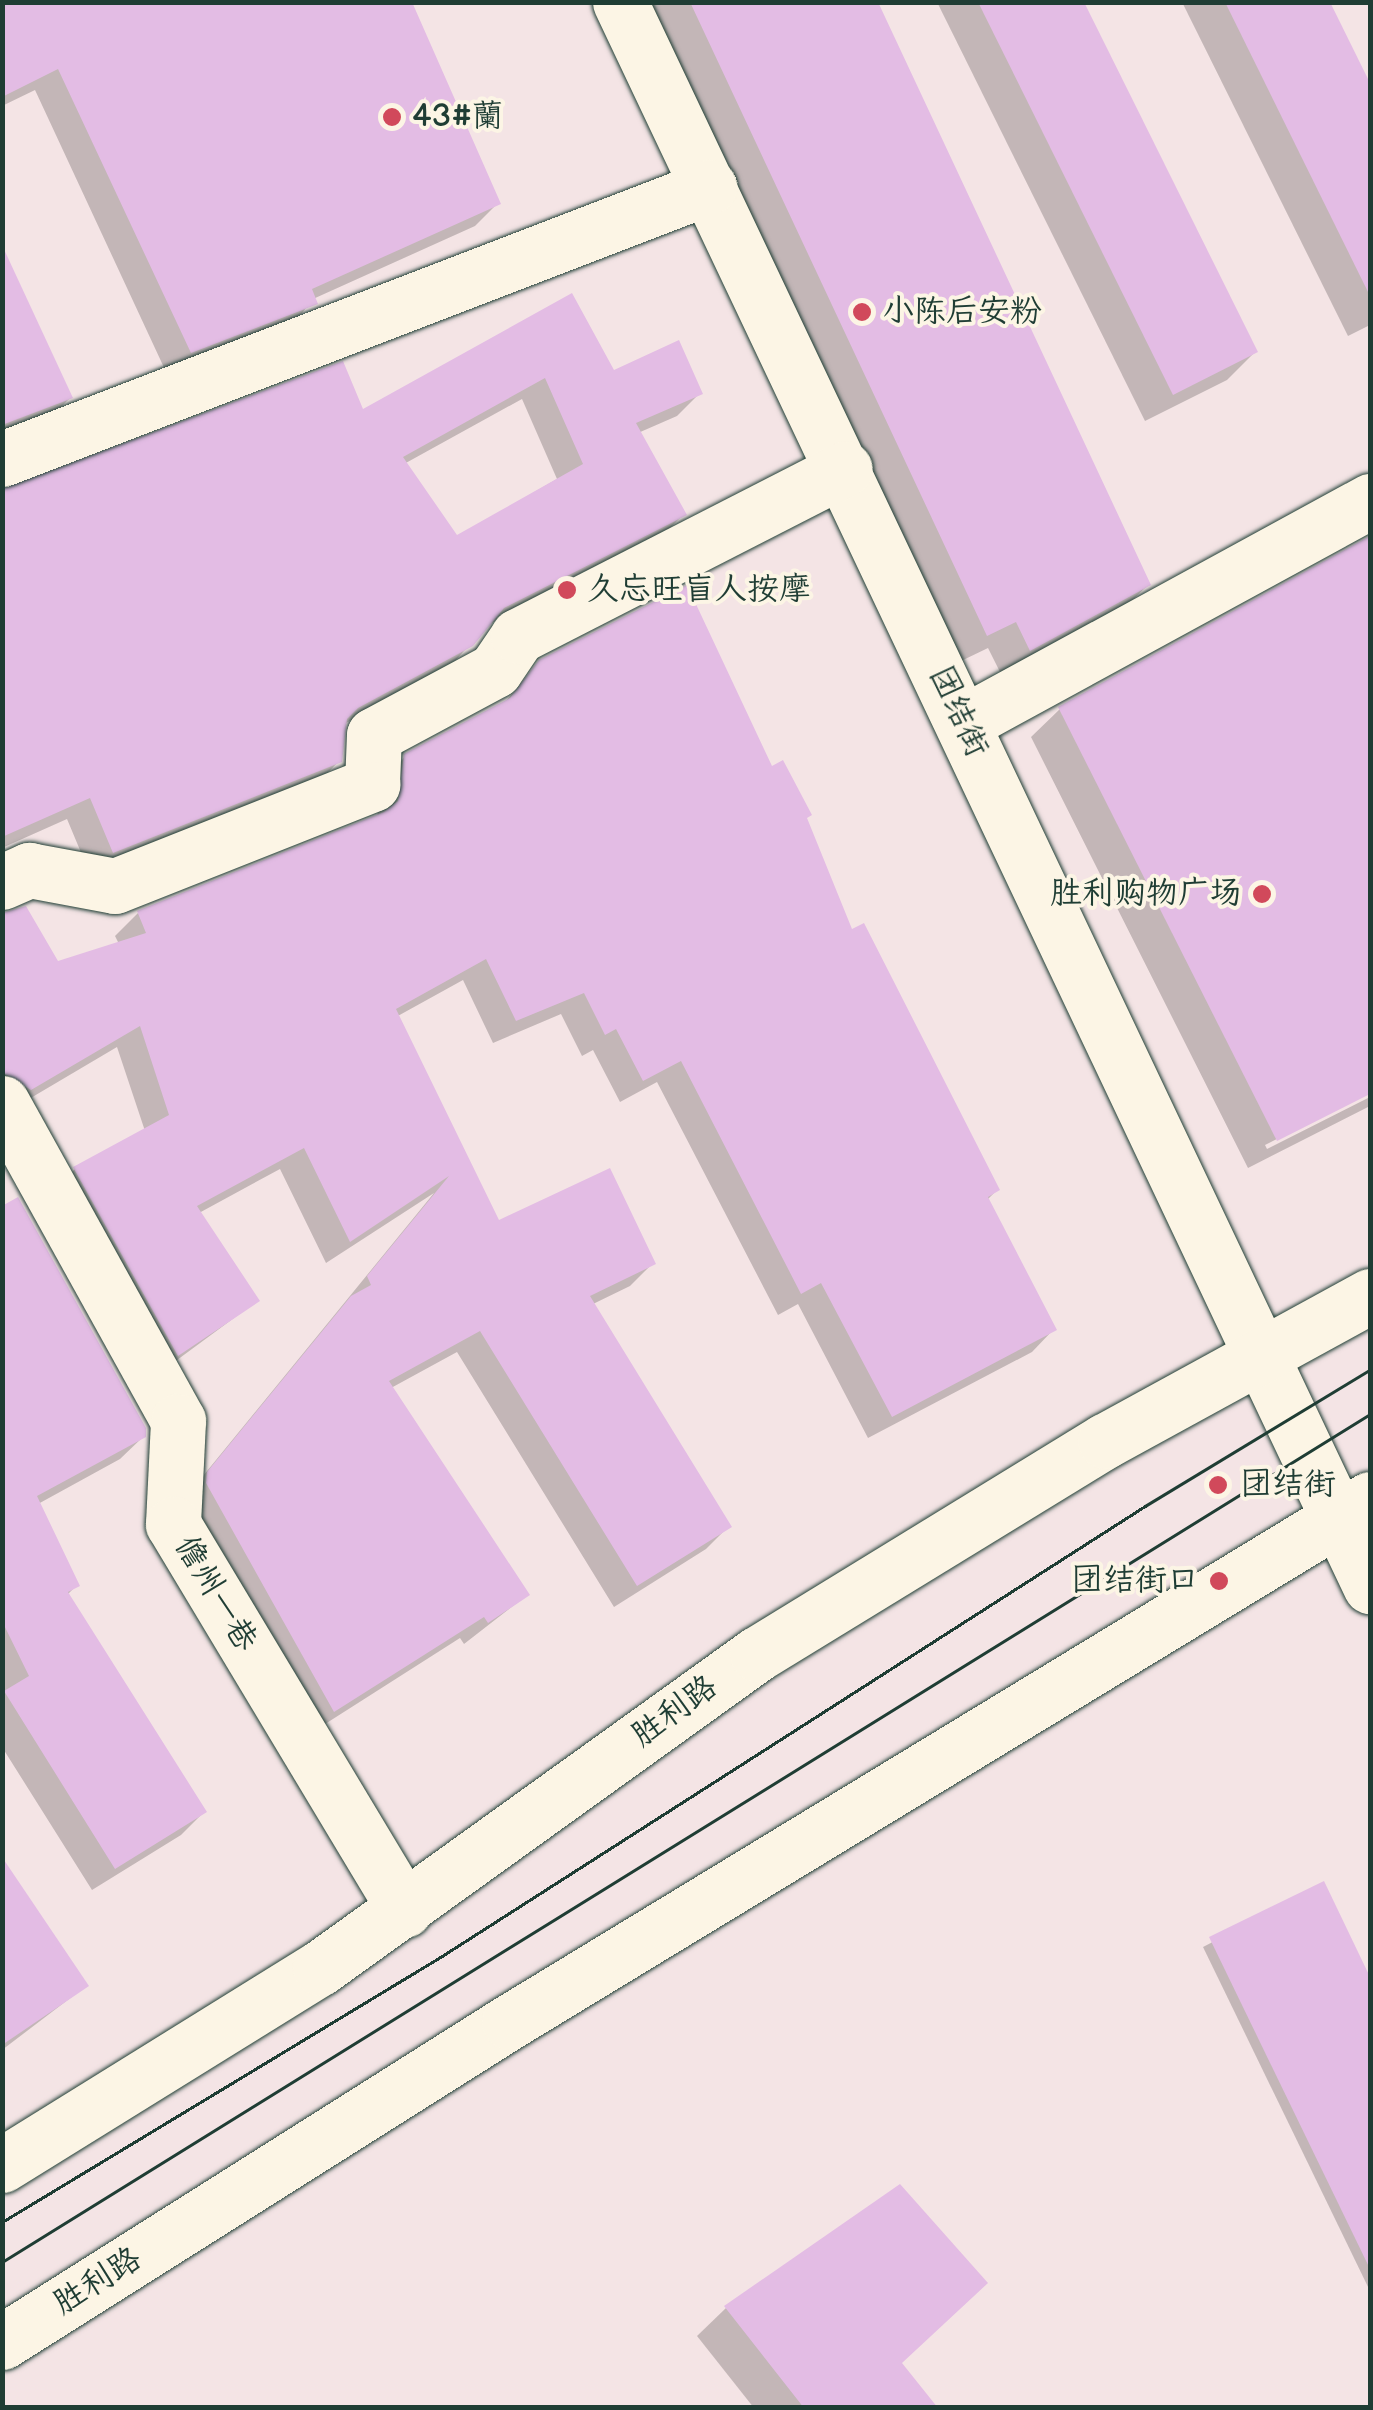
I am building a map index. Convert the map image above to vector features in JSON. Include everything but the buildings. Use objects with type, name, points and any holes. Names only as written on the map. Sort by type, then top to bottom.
[{"type":"street","name":"团结街","points":[[620,2],[845,469],[1256,1357],[1354,1508],[1370,1586]]},
{"type":"street","points":[[2,460],[709,187]]},
{"type":"street","points":[[2,882],[29,870],[115,886],[372,784],[374,735],[495,670],[518,636],[845,469]]},
{"type":"street","points":[[963,723],[1370,501]]},
{"type":"street","name":"儋州一巷","points":[[2,1103],[178,1422],[173,1524],[404,1910]]},
{"type":"street","name":"胜利路","points":[[2,2165],[404,1910],[757,1654],[1105,1441],[1370,1296]]},
{"type":"street","name":"胜利路","points":[[2,2342],[508,2022],[1354,1508]]},
{"type":"tram line","points":[[2,2222],[442,1956],[1145,1506],[1370,1370]]},
{"type":"tram line","points":[[2,2262],[1370,1414]]},
{"type":"place","name":"43#蘭","points":[[392,117]]},
{"type":"place","name":"小陈后安粉","points":[[862,312]]},
{"type":"place","name":"久忘旺盲人按摩","points":[[567,590]]},
{"type":"place","name":"胜利购物广场","points":[[1262,894]]},
{"type":"place","name":"团结街","points":[[1218,1485]]},
{"type":"place","name":"团结街口","points":[[1219,1581]]}]
